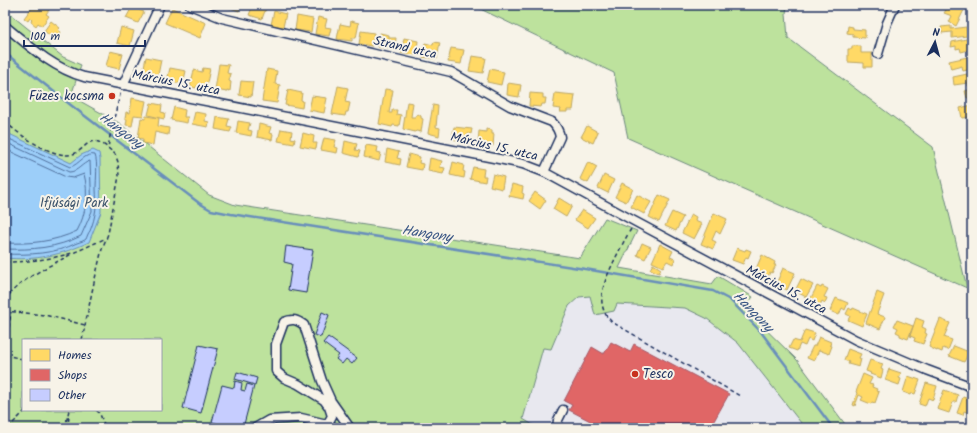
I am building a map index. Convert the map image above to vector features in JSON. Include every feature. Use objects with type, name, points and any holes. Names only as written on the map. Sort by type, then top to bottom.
[{"type":"street","points":[[123,85],[160,5]]},
{"type":"street","name":"Strand utca","points":[[190,5],[222,18],[451,72],[510,106],[552,122],[556,126],[560,138],[544,172]]},
{"type":"street","points":[[878,54],[887,22],[895,5]]},
{"type":"street","name":"Március 15. utca","points":[[5,26],[40,55],[65,70],[84,77],[523,164],[544,172],[856,340],[972,387]]},
{"type":"street","points":[[326,426],[332,416],[329,407],[324,400],[298,384],[284,378],[276,371],[276,344],[284,322],[291,319],[298,320],[304,325],[322,381],[331,401],[350,428]]},
{"type":"street","points":[[557,428],[558,420],[563,410]]},
{"type":"street","points":[[255,428],[269,420],[301,418],[336,428]]},
{"type":"path","points":[[108,148],[111,130],[123,85]]},
{"type":"path","points":[[5,122],[27,139],[61,154],[72,154],[93,141],[97,141],[115,154],[118,162],[119,176],[113,212],[107,238],[102,249],[82,339]]},
{"type":"path","points":[[634,221],[604,282],[602,295],[605,312],[612,322],[740,396]]},
{"type":"path","points":[[5,301],[20,284],[37,272],[77,251],[107,238]]},
{"type":"path","points":[[5,262],[22,262],[62,256],[77,251]]},
{"type":"path","points":[[5,311],[45,315],[85,325]]},
{"type":"path","points":[[11,312],[5,355],[22,359]]},
{"type":"path","points":[[8,428],[25,411]]},
{"type":"path","points":[[65,428],[69,411]]},
{"type":"path","points":[[68,428],[69,411]]},
{"type":"path","points":[[97,411],[100,413],[103,424],[108,428]]},
{"type":"shaded area","points":[[591,296],[614,311],[617,304],[685,308],[706,318],[738,343],[805,428],[538,428],[523,419],[543,348],[551,349],[569,306],[579,297]]},
{"type":"green space","points":[[472,5],[787,5],[786,14],[788,38],[933,147],[967,288],[628,138],[614,73]]},
{"type":"green space","name":"Ifjúsági Park","points":[[5,10],[63,57],[81,65],[71,96],[119,123],[209,195],[235,205],[580,258],[605,218],[637,231],[619,268],[712,284],[718,276],[753,297],[744,308],[797,360],[848,428],[805,428],[738,343],[706,318],[685,308],[617,304],[614,311],[595,315],[590,296],[579,297],[569,306],[551,349],[543,348],[523,419],[538,428],[5,428]]},
{"type":"water","points":[[5,132],[71,163],[81,155],[93,150],[99,153],[101,212],[89,242],[79,247],[48,256],[27,259],[5,258]]},
{"type":"building: Homes","points":[[34,5],[41,10],[43,6],[49,10],[46,14],[49,16],[42,26],[38,23],[36,26],[31,22],[32,20],[30,18],[28,21],[24,18]]},
{"type":"building: Homes","points":[[228,5],[246,5],[245,7],[241,6],[239,11],[227,7]]},
{"type":"building: Homes","points":[[253,5],[266,8],[262,19],[249,15]]},
{"type":"building: Homes","points":[[940,5],[953,5],[964,10],[956,26],[949,22],[952,16],[944,13],[946,10],[939,7]]},
{"type":"building: Homes","points":[[132,7],[144,12],[138,23],[126,18]]},
{"type":"building: Homes","points":[[172,8],[206,23],[200,38],[165,23]]},
{"type":"building: Homes","points":[[274,11],[286,14],[283,27],[271,25]]},
{"type":"building: Homes","points":[[297,16],[313,19],[311,32],[295,30]]},
{"type":"building: Homes","points":[[318,17],[327,19],[325,27],[331,28],[329,36],[315,34]]},
{"type":"building: Homes","points":[[51,21],[60,28],[58,30],[61,32],[59,35],[55,33],[52,37],[44,31]]},
{"type":"building: Homes","points":[[351,21],[359,23],[356,38],[352,38],[352,41],[337,39],[340,24],[350,26]]},
{"type":"building: Homes","points":[[848,26],[853,27],[853,29],[865,30],[865,38],[853,37],[853,34],[847,33]]},
{"type":"building: Homes","points":[[951,26],[951,29],[966,27],[967,36],[952,38],[952,32],[942,33],[941,27]]},
{"type":"building: Homes","points":[[121,27],[134,31],[130,46],[117,43]]},
{"type":"building: Homes","points":[[361,31],[374,33],[372,46],[359,44]]},
{"type":"building: Homes","points":[[380,33],[389,35],[389,38],[396,38],[395,47],[378,47]]},
{"type":"building: Homes","points":[[404,38],[418,41],[416,55],[401,53]]},
{"type":"building: Homes","points":[[971,38],[972,46],[969,47],[969,50],[961,52],[960,48],[956,49],[956,46],[951,47],[952,42]]},
{"type":"building: Homes","points":[[434,42],[440,43],[437,59],[422,57],[425,43],[433,45]]},
{"type":"building: Homes","points":[[852,46],[861,46],[861,53],[872,53],[872,67],[864,67],[864,63],[848,62],[848,49],[852,49]]},
{"type":"building: Homes","points":[[451,48],[464,50],[461,64],[448,62]]},
{"type":"building: Homes","points":[[110,51],[123,54],[119,69],[106,66]]},
{"type":"building: Homes","points":[[472,56],[486,58],[483,73],[469,71]]},
{"type":"building: Homes","points":[[972,56],[972,69],[963,71],[962,66],[951,69],[949,61]]},
{"type":"building: Homes","points":[[146,57],[161,60],[157,80],[142,77]]},
{"type":"building: Homes","points":[[219,64],[229,65],[227,73],[231,74],[229,81],[231,82],[230,91],[215,90]]},
{"type":"building: Homes","points":[[170,68],[186,71],[183,84],[167,81]]},
{"type":"building: Homes","points":[[203,68],[210,69],[206,87],[190,87],[194,70],[202,72]]},
{"type":"building: Homes","points":[[267,69],[277,71],[275,84],[280,85],[277,103],[262,101]]},
{"type":"building: Homes","points":[[490,69],[504,72],[501,85],[487,82]]},
{"type":"building: Homes","points":[[972,73],[972,86],[968,86],[968,83],[954,85],[953,77]]},
{"type":"building: Homes","points":[[241,81],[253,82],[251,97],[239,95]]},
{"type":"building: Homes","points":[[508,83],[521,85],[519,97],[507,95]]},
{"type":"building: Homes","points":[[338,86],[348,88],[345,102],[350,103],[348,112],[346,112],[345,116],[332,114]]},
{"type":"building: Homes","points":[[385,89],[393,90],[389,113],[392,113],[392,110],[397,110],[396,114],[401,115],[399,126],[393,125],[392,127],[379,124]]},
{"type":"building: Homes","points":[[972,89],[972,97],[967,98],[965,91]]},
{"type":"building: Homes","points":[[288,90],[302,93],[302,108],[285,105]]},
{"type":"building: Homes","points":[[530,93],[543,94],[543,98],[546,98],[545,104],[542,104],[541,107],[529,106]]},
{"type":"building: Homes","points":[[555,93],[575,95],[573,110],[560,112],[561,109],[553,108]]},
{"type":"building: Homes","points":[[312,96],[327,98],[324,113],[309,110]]},
{"type":"building: Homes","points":[[132,98],[146,101],[143,116],[134,115],[132,126],[126,125],[127,119],[125,119],[126,112],[130,113]]},
{"type":"building: Homes","points":[[407,102],[413,103],[411,117],[415,117],[418,114],[423,119],[421,132],[403,129]]},
{"type":"building: Homes","points":[[151,103],[162,105],[161,112],[165,113],[164,119],[148,115]]},
{"type":"building: Homes","points":[[433,105],[438,106],[436,127],[440,128],[439,136],[428,133]]},
{"type":"building: Homes","points":[[972,105],[972,117],[962,118],[960,108]]},
{"type":"building: Homes","points":[[174,107],[185,110],[184,117],[188,117],[187,123],[171,120]]},
{"type":"building: Homes","points":[[195,112],[206,114],[205,121],[209,122],[208,127],[192,124]]},
{"type":"building: Homes","points":[[146,116],[159,118],[158,126],[169,128],[168,135],[155,132],[153,145],[143,143],[143,139],[138,138],[141,118],[145,119]]},
{"type":"building: Homes","points":[[217,117],[229,119],[227,126],[232,127],[230,132],[215,129]]},
{"type":"building: Homes","points":[[238,121],[250,123],[248,130],[252,131],[251,136],[236,133]]},
{"type":"building: Homes","points":[[259,124],[271,127],[269,133],[273,134],[272,140],[257,137]]},
{"type":"building: Homes","points":[[587,126],[598,132],[593,143],[581,137]]},
{"type":"building: Homes","points":[[454,127],[472,129],[471,134],[468,134],[467,140],[463,141],[452,139]]},
{"type":"building: Homes","points":[[281,129],[292,131],[291,138],[295,139],[294,144],[278,141]]},
{"type":"building: Homes","points":[[486,129],[492,130],[492,134],[494,134],[493,146],[478,144],[479,131],[486,132]]},
{"type":"building: Homes","points":[[303,133],[314,136],[313,143],[317,143],[316,149],[300,146]]},
{"type":"building: Homes","points":[[324,138],[336,140],[334,147],[338,148],[337,153],[321,150]]},
{"type":"building: Homes","points":[[345,141],[357,144],[355,150],[360,151],[358,157],[343,153]]},
{"type":"building: Homes","points":[[366,145],[378,147],[377,152],[381,153],[379,161],[364,157]]},
{"type":"building: Homes","points":[[387,149],[399,152],[397,158],[401,159],[400,165],[385,162]]},
{"type":"building: Homes","points":[[409,154],[420,157],[419,163],[423,164],[422,170],[406,167]]},
{"type":"building: Homes","points":[[430,158],[442,161],[440,167],[445,168],[443,174],[428,171]]},
{"type":"building: Homes","points":[[453,162],[464,165],[464,178],[450,175]]},
{"type":"building: Homes","points":[[588,162],[597,167],[588,183],[580,179]]},
{"type":"building: Homes","points":[[473,167],[484,169],[483,176],[486,176],[485,182],[470,179]]},
{"type":"building: Homes","points":[[493,174],[504,177],[502,189],[490,186]]},
{"type":"building: Homes","points":[[604,175],[614,180],[608,193],[598,188]]},
{"type":"building: Homes","points":[[622,183],[633,189],[626,202],[615,197]]},
{"type":"building: Homes","points":[[512,184],[523,187],[523,199],[509,196]]},
{"type":"building: Homes","points":[[535,192],[546,200],[540,209],[529,201]]},
{"type":"building: Homes","points":[[637,195],[651,202],[644,214],[631,207]]},
{"type":"building: Homes","points":[[659,195],[670,200],[659,222],[649,217]]},
{"type":"building: Homes","points":[[559,198],[572,206],[566,217],[553,209]]},
{"type":"building: Homes","points":[[582,210],[595,218],[588,228],[575,220]]},
{"type":"building: Homes","points":[[672,212],[683,217],[676,231],[665,226]]},
{"type":"building: Homes","points":[[714,213],[727,219],[720,234],[716,231],[712,240],[716,242],[713,249],[701,244]]},
{"type":"building: Homes","points":[[691,214],[696,217],[695,221],[702,224],[694,239],[682,233]]},
{"type":"building: Homes","points":[[642,243],[651,247],[645,259],[637,255]]},
{"type":"building: Homes","points":[[660,244],[673,251],[670,257],[675,259],[673,264],[667,261],[663,267],[652,262]]},
{"type":"building: Homes","points":[[737,248],[745,251],[746,249],[751,251],[743,264],[732,260]]},
{"type":"building: Homes","points":[[762,255],[775,262],[774,265],[776,265],[768,277],[755,271]]},
{"type":"building: Homes","points":[[653,264],[661,269],[659,273],[650,269]]},
{"type":"building: Homes","points":[[783,268],[795,273],[787,290],[776,284]]},
{"type":"building: Homes","points":[[801,279],[813,285],[806,297],[795,291]]},
{"type":"building: Homes","points":[[817,286],[821,288],[822,286],[828,289],[824,297],[827,298],[825,303],[822,301],[820,305],[810,300]]},
{"type":"building: Homes","points":[[877,292],[884,295],[877,314],[885,317],[880,329],[866,323]]},
{"type":"building: Homes","points":[[836,298],[848,303],[845,310],[842,308],[839,315],[830,311]]},
{"type":"building: Homes","points":[[849,308],[852,310],[853,308],[867,314],[862,326],[848,320],[850,316],[846,314]]},
{"type":"building: Homes","points":[[916,318],[924,321],[922,327],[926,329],[925,333],[927,334],[923,344],[914,341],[915,338],[910,336]]},
{"type":"building: Homes","points":[[940,319],[950,323],[944,337],[952,340],[948,350],[943,348],[942,352],[929,347]]},
{"type":"building: Homes","points":[[897,320],[913,326],[908,339],[900,336],[900,334],[896,332],[898,328],[894,326]]},
{"type":"building: Homes","points":[[805,330],[815,333],[812,341],[808,339],[805,346],[800,344],[797,351],[789,348],[793,340],[800,342]]},
{"type":"building: Homes","points":[[819,337],[831,342],[830,345],[832,346],[829,354],[819,350],[814,361],[807,358]]},
{"type":"building: Homes","points":[[954,346],[969,352],[964,362],[949,356]]},
{"type":"building: Homes","points":[[848,349],[861,354],[859,358],[861,359],[859,367],[848,364],[849,362],[844,360]]},
{"type":"building: Homes","points":[[870,360],[883,364],[881,369],[883,370],[881,378],[866,371]]},
{"type":"building: Homes","points":[[889,369],[901,373],[899,385],[885,380]]},
{"type":"building: Homes","points":[[863,374],[872,378],[869,384],[873,385],[872,387],[877,389],[876,391],[879,392],[875,403],[872,402],[871,404],[861,400],[863,397],[859,395],[855,406],[853,405],[856,392]]},
{"type":"building: Homes","points":[[908,376],[920,380],[915,394],[912,393],[911,395],[903,392]]},
{"type":"building: Homes","points":[[926,383],[937,386],[933,400],[928,398],[925,406],[919,404]]},
{"type":"building: Homes","points":[[944,390],[958,395],[956,402],[953,402],[949,413],[937,409]]},
{"type":"building: Homes","points":[[963,397],[972,400],[971,414],[964,411],[963,415],[957,413]]},
{"type":"building: Shops","name":"Tesco","points":[[611,342],[630,352],[634,344],[729,394],[710,428],[594,428],[596,424],[569,410],[572,405],[564,401],[592,347],[604,354]]},
{"type":"building: Other","points":[[286,246],[313,250],[306,293],[288,290],[292,264],[284,262]]},
{"type":"building: Other","points":[[322,312],[329,315],[321,337],[314,335]]},
{"type":"building: Other","points":[[328,337],[357,358],[352,364],[346,359],[342,364],[336,359],[339,355],[323,343]]},
{"type":"building: Other","points":[[199,345],[218,349],[201,413],[183,408]]},
{"type":"building: Other","points":[[237,372],[257,378],[255,385],[235,379]]},
{"type":"building: Other","points":[[235,381],[242,383],[241,390],[245,391],[247,384],[254,386],[243,428],[233,428],[212,422],[222,385],[234,388]]},
{"type":"waterway","name":"Hangony","points":[[5,53],[199,203],[211,210],[585,269],[713,291],[730,300],[761,332],[833,428]]},
{"type":"place","name":"Füzes kocsma","points":[[112,96]]},
{"type":"place","name":"Tesco","points":[[635,374]]}]
